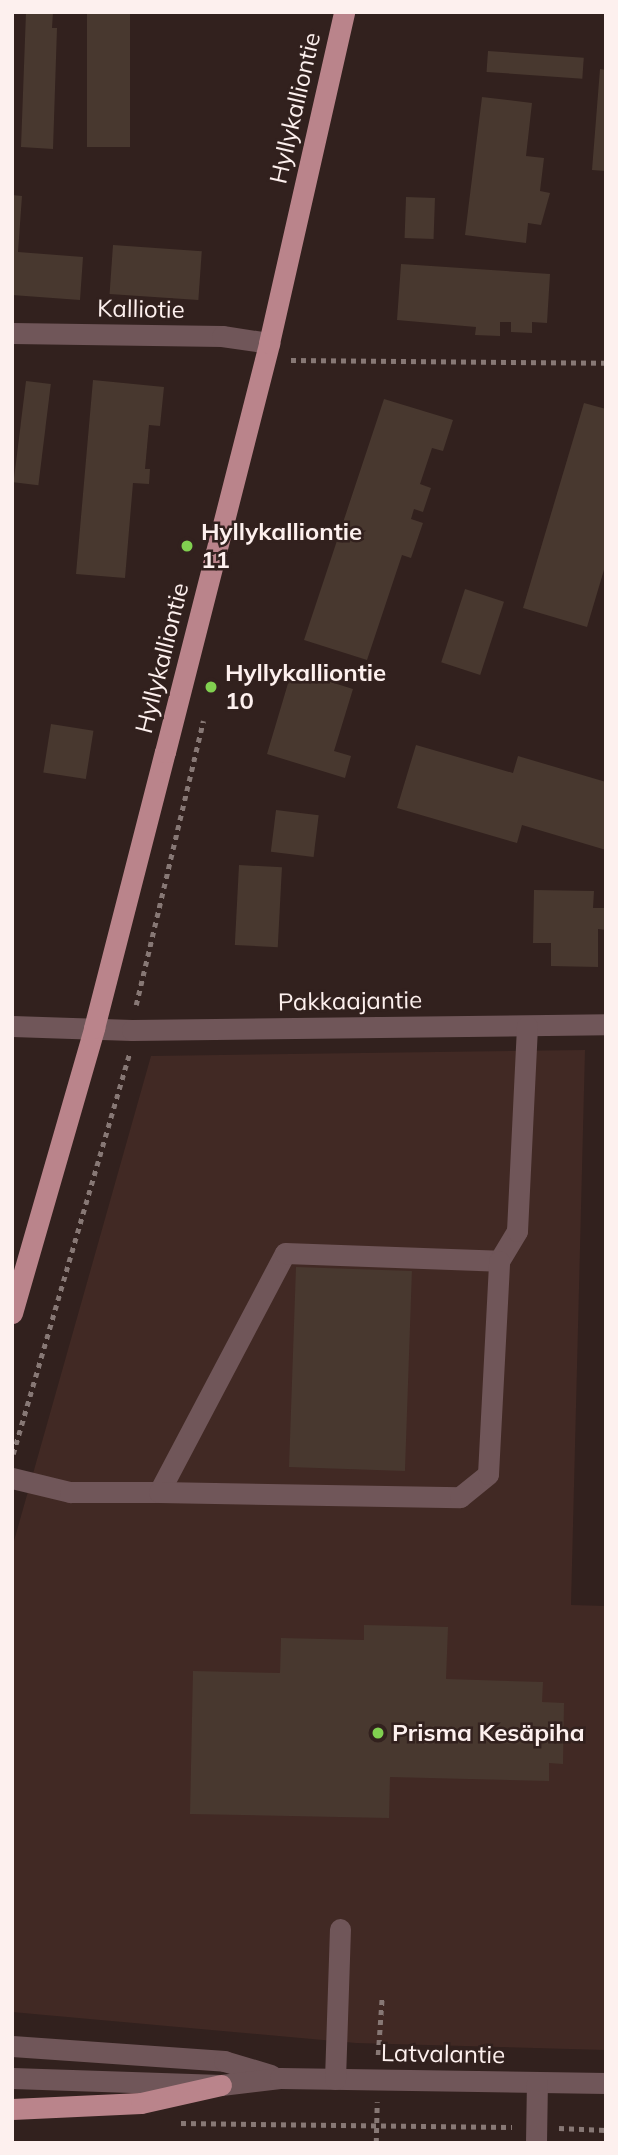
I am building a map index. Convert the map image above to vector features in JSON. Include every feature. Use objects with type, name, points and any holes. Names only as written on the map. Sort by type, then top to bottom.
[{"type":"main road","name":"Hyllykalliontie","points":[[12,1313],[94,1028],[269,344],[344,12]]},
{"type":"main road","points":[[12,2109],[142,2103],[221,2085]]},
{"type":"street","name":"Kalliotie","points":[[12,333],[222,336],[269,344]]},
{"type":"street","name":"Pakkaajantie","points":[[12,1026],[94,1028],[606,1024]]},
{"type":"street","points":[[12,1478],[69,1492],[460,1497],[488,1474],[499,1261],[517,1231],[527,1026]]},
{"type":"street","points":[[159,1492],[285,1253],[499,1261]]},
{"type":"street","points":[[335,2079],[340,1929]]},
{"type":"street","name":"Latvalantie","points":[[12,2046],[224,2061],[280,2078]]},
{"type":"street","name":"Latvalantie","points":[[12,2078],[221,2085],[280,2078],[606,2083]]},
{"type":"street","points":[[536,2135],[537,2082]]},
{"type":"path","points":[[290,360],[606,363]]},
{"type":"path","points":[[167,2123],[536,2135],[606,2130]]},
{"type":"shaded area","points":[[585,1050],[571,1605],[606,1606],[606,2050],[356,2043],[12,2012],[12,1548],[151,1056]]},
{"type":"building","points":[[26,12],[53,12],[52,28],[57,28],[53,149],[21,147]]},
{"type":"building","points":[[87,12],[130,12],[130,147],[87,147]]},
{"type":"building","points":[[488,51],[584,58],[582,79],[487,72]]},
{"type":"building","points":[[600,69],[606,70],[606,171],[592,170]]},
{"type":"building","points":[[482,97],[532,103],[526,156],[544,158],[540,191],[550,193],[541,225],[528,223],[526,243],[465,235]]},
{"type":"building","points":[[12,195],[22,196],[18,252],[83,257],[80,300],[12,295]]},
{"type":"building","points":[[406,197],[435,198],[434,239],[405,238]]},
{"type":"building","points":[[113,245],[202,251],[198,300],[110,294]]},
{"type":"building","points":[[401,264],[550,274],[547,323],[532,322],[532,333],[511,332],[511,322],[500,322],[500,336],[475,335],[476,327],[397,320]]},
{"type":"building","points":[[93,380],[164,387],[160,426],[149,425],[145,469],[150,469],[149,484],[133,483],[125,578],[76,574]]},
{"type":"building","points":[[26,381],[51,384],[38,485],[14,482]]},
{"type":"building","points":[[384,399],[453,420],[443,451],[432,448],[420,484],[431,488],[423,512],[414,509],[411,519],[423,523],[411,558],[402,555],[367,660],[304,640]]},
{"type":"building","points":[[584,403],[606,409],[606,563],[587,627],[523,608]]},
{"type":"building","points":[[465,589],[504,602],[480,675],[441,662]]},
{"type":"building","points":[[292,670],[353,689],[334,751],[351,756],[345,778],[267,754]]},
{"type":"building","points":[[51,724],[93,731],[86,779],[43,772]]},
{"type":"building","points":[[416,745],[513,773],[518,756],[606,782],[606,850],[522,825],[517,843],[397,808]]},
{"type":"building","points":[[276,810],[319,815],[314,857],[271,852]]},
{"type":"building","points":[[239,865],[282,867],[278,947],[235,945]]},
{"type":"building","points":[[534,890],[594,891],[593,908],[606,908],[606,930],[598,929],[598,967],[551,966],[551,943],[533,943]]},
{"type":"building","points":[[296,1267],[412,1271],[405,1471],[289,1467]]},
{"type":"building","name":"Prisma Kesäpiha","points":[[364,1625],[448,1627],[446,1679],[543,1682],[542,1702],[564,1703],[563,1764],[549,1763],[549,1781],[390,1777],[389,1818],[190,1814],[193,1671],[280,1673],[281,1638],[364,1640]]},
{"type":"place","name":"Hyllykalliontie 11","points":[[187,546]]},
{"type":"place","name":"Hyllykalliontie 10","points":[[211,687]]},
{"type":"place","name":"Prisma Kesäpiha","points":[[378,1733]]}]
